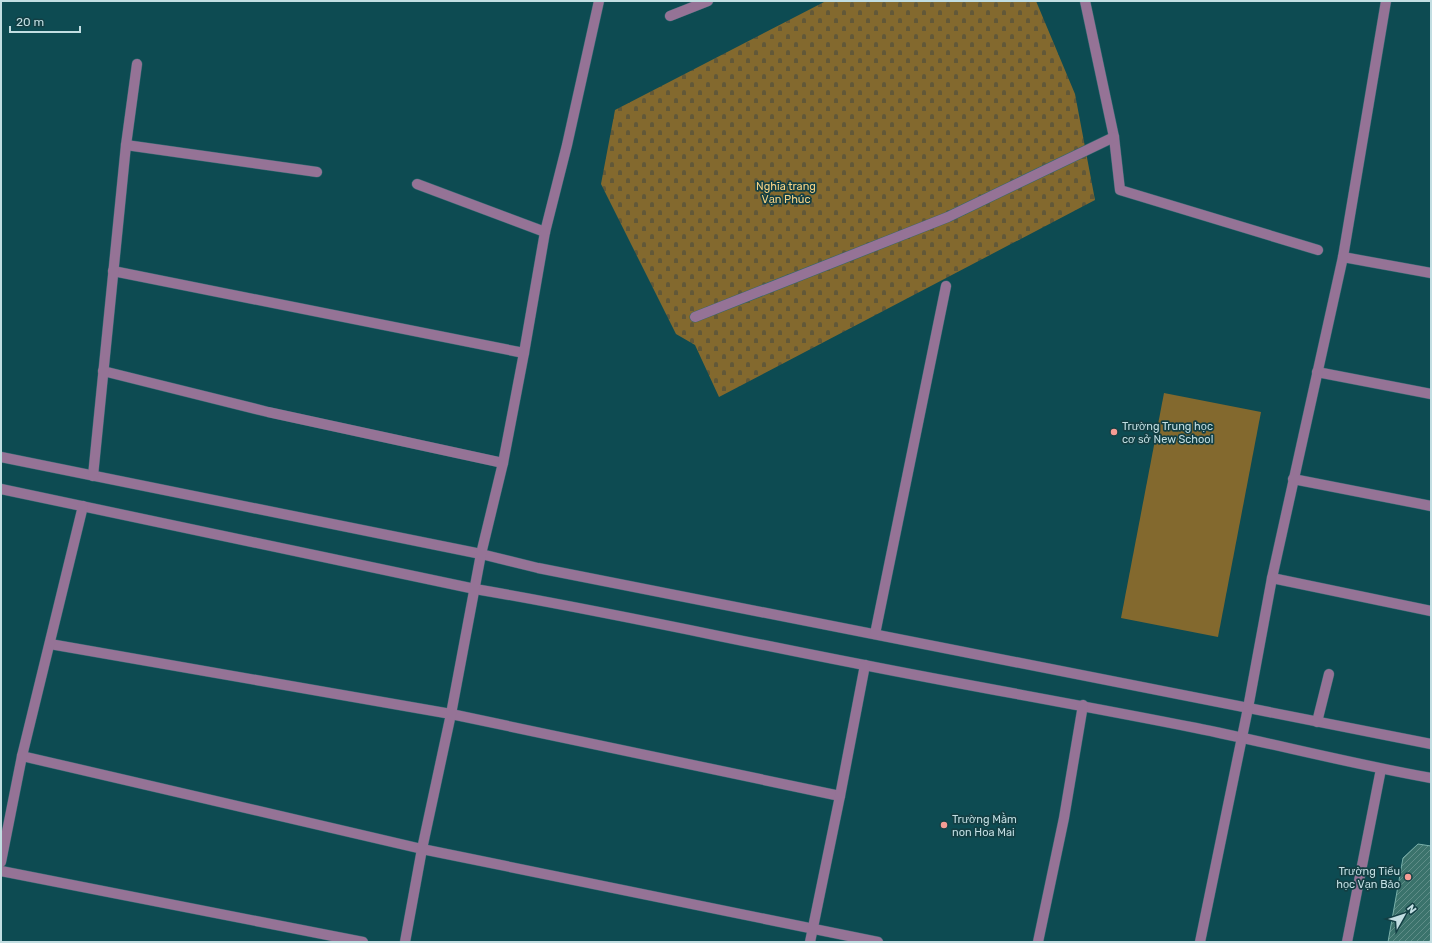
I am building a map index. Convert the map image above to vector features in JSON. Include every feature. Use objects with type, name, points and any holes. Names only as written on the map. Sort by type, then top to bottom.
[{"type":"street","points":[[405,942],[422,849],[451,714],[481,554],[503,463],[524,353],[544,232],[567,145],[599,1]]},
{"type":"street","points":[[670,16],[708,1]]},
{"type":"street","points":[[1085,1],[1114,137],[1120,190],[1318,250]]},
{"type":"street","points":[[1200,942],[1248,708],[1272,578],[1343,257],[1386,1]]},
{"type":"street","points":[[93,476],[126,145],[137,64]]},
{"type":"street","points":[[695,317],[948,217],[1114,137]]},
{"type":"street","points":[[126,145],[317,172]]},
{"type":"street","points":[[417,184],[544,232]]},
{"type":"street","points":[[1343,257],[1431,273]]},
{"type":"street","points":[[113,271],[524,353]]},
{"type":"street","points":[[875,634],[946,286]]},
{"type":"street","points":[[103,371],[268,412],[503,463]]},
{"type":"street","points":[[1317,372],[1431,394]]},
{"type":"street","points":[[1,457],[481,554],[538,568],[1431,744]]},
{"type":"street","points":[[1293,479],[1431,506]]},
{"type":"street","points":[[1,488],[474,589],[534,599],[865,665],[1083,705],[1381,769],[1431,778]]},
{"type":"street","points":[[1,862],[22,756],[83,506]]},
{"type":"street","points":[[1272,578],[1431,611]]},
{"type":"street","points":[[50,644],[451,714],[840,796]]},
{"type":"street","points":[[810,942],[865,665]]},
{"type":"street","points":[[1317,722],[1329,674]]},
{"type":"street","points":[[1038,942],[1064,818],[1083,705]]},
{"type":"street","points":[[22,756],[422,849],[878,942]]},
{"type":"street","points":[[1347,942],[1381,769]]},
{"type":"street","points":[[1,871],[363,942]]},
{"type":"green space","name":"Nghĩa trang Vạn Phúc","points":[[826,1],[1036,1],[1075,94],[1095,200],[719,397],[695,345],[676,334],[601,184],[615,110]]},
{"type":"green space","points":[[1164,393],[1261,412],[1218,637],[1121,618]]},
{"type":"building","points":[[1418,844],[1431,846],[1431,942],[1388,942],[1403,858]]},
{"type":"place","name":"Trường Trung học cơ sở New School","points":[[1114,432]]},
{"type":"place","name":"Trường Mầm non Hoa Mai","points":[[944,825]]},
{"type":"place","name":"Trường Tiểu học Vạn Bảo","points":[[1408,877]]}]
